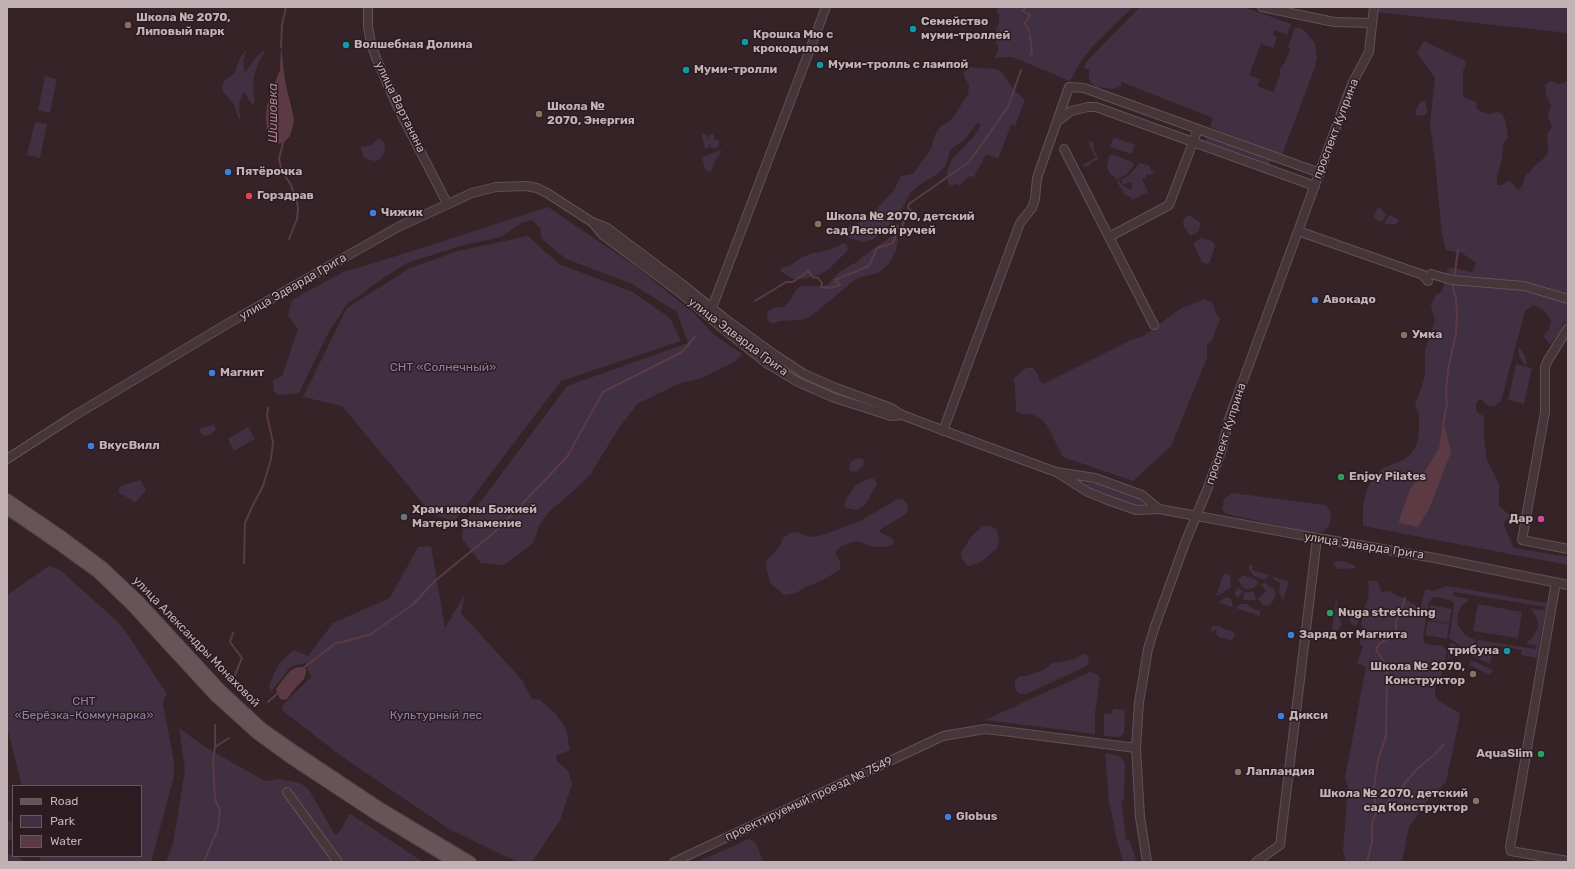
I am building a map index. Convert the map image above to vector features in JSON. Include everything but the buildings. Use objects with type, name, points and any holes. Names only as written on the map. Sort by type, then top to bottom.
[{"type":"main road","name":"улица Александры Монаховой","points":[[7,499],[76,545],[103,567],[140,601],[221,690],[262,728],[373,803],[471,862]]},
{"type":"main road","name":"улица Александры Монаховой","points":[[7,509],[98,573],[133,607],[215,696],[257,734],[357,803],[454,862]]},
{"type":"street","name":"улица Вартаняна","points":[[368,7],[368,27],[376,58],[400,112],[447,203]]},
{"type":"street","points":[[708,316],[712,309],[826,7]]},
{"type":"street","points":[[1262,7],[1334,22],[1373,20]]},
{"type":"street","name":"проспект Куприна","points":[[1147,862],[1139,810],[1136,748],[1139,702],[1148,649],[1168,589],[1222,449],[1229,419],[1352,84],[1369,52],[1374,7]]},
{"type":"street","points":[[943,431],[1020,223],[1032,208],[1035,199],[1037,178],[1069,87],[1077,86],[1320,173]]},
{"type":"street","points":[[1058,121],[1071,111],[1086,107],[1096,107],[1315,186]]},
{"type":"street","points":[[1109,237],[1171,203],[1198,129]]},
{"type":"street","points":[[1064,149],[1154,325]]},
{"type":"street","name":"улица Эдварда Грига","points":[[7,459],[72,417],[279,294],[398,227],[447,203],[472,193],[496,188],[526,186],[537,188],[547,193],[592,222],[607,228],[683,285],[712,309],[775,355],[804,374],[943,431],[1056,472],[1095,478],[1142,495],[1159,509]]},
{"type":"street","name":"улица Эдварда Грига","points":[[592,222],[603,235],[678,291],[768,364],[798,382],[832,397],[891,416],[902,415]]},
{"type":"street","points":[[1298,231],[1430,277],[1524,286],[1568,299]]},
{"type":"street","points":[[1568,328],[1545,367],[1545,412],[1522,540],[1568,549]]},
{"type":"street","name":"улица Эдварда Грига","points":[[1056,472],[1073,483],[1105,499],[1136,510],[1159,509],[1196,517],[1435,558],[1568,585]]},
{"type":"street","points":[[1256,862],[1280,845],[1317,538]]},
{"type":"street","points":[[1556,582],[1510,847],[1511,851],[1568,861]]},
{"type":"street","name":"проектируемый проезд № 7549","points":[[674,862],[943,736],[985,730],[997,730],[1136,748]]},
{"type":"street","points":[[287,792],[338,862]]},
{"type":"green space","points":[[998,7],[1133,7],[1091,48],[1081,61],[1070,81],[1012,57],[994,58],[999,50],[994,36],[999,21],[999,15],[997,12]]},
{"type":"green space","points":[[1140,7],[1244,7],[1291,24],[1287,35],[1275,30],[1273,35],[1277,37],[1273,48],[1261,44],[1249,75],[1260,79],[1257,86],[1273,92],[1280,76],[1280,69],[1285,62],[1290,49],[1288,47],[1295,28],[1300,28],[1305,31],[1315,44],[1317,59],[1282,155],[1210,127],[1213,118],[1121,82],[1121,86],[1114,89],[1097,87],[1092,84],[1089,79],[1089,69],[1084,68],[1088,60]]},
{"type":"green space","points":[[1377,7],[1568,7],[1568,33],[1376,12]]},
{"type":"green space","points":[[1424,41],[1464,60],[1466,65],[1463,71],[1463,97],[1476,102],[1477,109],[1482,112],[1491,114],[1497,112],[1502,114],[1505,119],[1508,137],[1504,142],[1497,177],[1497,185],[1502,185],[1510,181],[1518,190],[1522,186],[1525,177],[1546,156],[1548,151],[1547,134],[1552,127],[1548,116],[1551,105],[1546,95],[1545,86],[1551,81],[1560,84],[1568,80],[1568,320],[1566,323],[1563,322],[1560,332],[1550,344],[1544,337],[1545,333],[1549,330],[1551,321],[1545,311],[1533,305],[1525,311],[1501,401],[1494,407],[1487,405],[1481,399],[1476,403],[1476,411],[1484,417],[1484,437],[1487,460],[1499,484],[1499,506],[1511,516],[1503,523],[1514,548],[1568,557],[1568,565],[1363,526],[1363,507],[1366,491],[1373,478],[1383,468],[1403,460],[1411,454],[1417,444],[1419,415],[1415,405],[1425,376],[1425,351],[1435,320],[1431,305],[1436,295],[1442,292],[1449,267],[1472,272],[1476,263],[1462,253],[1446,250],[1442,234],[1430,124],[1435,78],[1417,53]]},
{"type":"green space","points":[[247,49],[243,61],[245,73],[255,58],[264,50],[264,54],[259,61],[254,76],[253,91],[255,100],[253,106],[244,92],[240,101],[239,110],[241,121],[238,117],[234,104],[223,92],[222,86],[225,80],[234,74],[240,58]]},
{"type":"green space","points":[[969,67],[997,69],[1002,72],[1013,89],[1025,100],[1015,126],[1011,125],[998,159],[986,154],[974,177],[969,176],[960,185],[955,184],[952,186],[948,183],[947,172],[952,159],[975,135],[980,123],[976,124],[965,139],[950,150],[944,168],[910,193],[900,213],[886,229],[872,240],[862,242],[847,237],[844,230],[863,221],[872,214],[894,190],[901,176],[913,174],[931,149],[935,135],[940,127],[952,119],[968,94],[969,85],[963,74]]},
{"type":"green space","points":[[45,76],[57,79],[50,113],[38,110]]},
{"type":"green space","points":[[1425,101],[1427,110],[1426,114],[1421,116],[1416,115],[1415,112],[1420,102]]},
{"type":"green space","points":[[35,122],[47,124],[40,158],[27,155]]},
{"type":"green space","points":[[704,133],[708,138],[709,135],[713,134],[715,140],[719,140],[717,148],[710,148],[710,144],[708,148],[705,149],[702,135]]},
{"type":"green space","points":[[1208,135],[1272,158],[1269,168],[1240,153],[1239,156],[1208,143],[1205,144]]},
{"type":"green space","points":[[1114,137],[1135,145],[1132,154],[1110,147]]},
{"type":"green space","points":[[379,138],[384,142],[385,148],[381,158],[376,161],[365,158],[361,147],[372,145]]},
{"type":"green space","points":[[1090,141],[1094,143],[1093,147],[1098,159],[1085,167],[1082,165],[1096,158],[1089,144]]},
{"type":"green space","points":[[721,150],[721,153],[716,159],[710,173],[705,169],[702,157]]},
{"type":"green space","points":[[1112,154],[1132,162],[1134,165],[1127,174],[1116,180],[1114,176],[1110,174],[1107,167],[1109,156]]},
{"type":"green space","points":[[1140,163],[1150,166],[1151,170],[1156,172],[1146,175],[1146,177],[1142,179],[1148,192],[1133,200],[1125,195],[1117,182],[1119,180],[1122,185],[1132,190],[1132,183],[1128,182],[1125,185],[1121,180],[1128,176]]},
{"type":"green space","points":[[1379,206],[1384,213],[1387,214],[1381,222],[1373,218]]},
{"type":"green space","points":[[548,207],[635,266],[694,313],[713,334],[742,354],[735,362],[699,379],[680,383],[637,404],[617,431],[590,475],[550,511],[540,524],[533,543],[504,565],[481,563],[462,539],[463,525],[567,386],[688,343],[677,312],[632,284],[566,259],[542,239],[540,228],[532,220],[521,223],[501,237],[460,246],[407,263],[347,304],[326,337],[299,393],[279,395],[274,392],[273,380],[282,376],[298,329],[288,315],[292,300],[345,271]]},
{"type":"green space","points":[[1390,215],[1399,220],[1396,224],[1392,225],[1384,223]]},
{"type":"green space","points":[[1187,216],[1191,216],[1201,223],[1198,232],[1190,236],[1183,224],[1184,219]]},
{"type":"green space","points":[[894,235],[898,239],[896,250],[888,265],[878,273],[860,277],[852,282],[810,317],[801,320],[779,321],[775,323],[768,321],[767,312],[773,308],[783,307],[789,302],[796,290],[801,286],[823,286],[829,284],[841,271],[855,263]]},
{"type":"green space","name":"СНТ «Солнечный»","points":[[528,236],[559,264],[633,292],[670,318],[681,341],[561,381],[454,522],[431,513],[342,406],[303,397],[347,308],[410,268],[458,251]]},
{"type":"green space","points":[[1202,238],[1212,241],[1215,245],[1210,262],[1206,264],[1202,262],[1193,243]]},
{"type":"green space","points":[[844,243],[847,245],[848,250],[828,270],[821,274],[803,279],[793,279],[780,271],[783,267],[790,266],[802,257],[829,250]]},
{"type":"green space","points":[[1204,299],[1213,303],[1215,311],[1220,319],[1212,340],[1207,346],[1207,358],[1171,446],[1133,481],[1063,457],[1047,425],[1040,418],[1032,414],[1021,414],[1016,411],[1015,386],[1013,379],[1024,369],[1032,367],[1038,374],[1039,380],[1043,384],[1133,339],[1142,337],[1180,309]]},
{"type":"green space","points":[[1520,348],[1525,356],[1527,363],[1526,365],[1523,363],[1519,355],[1518,349]]},
{"type":"green space","points":[[1516,364],[1532,368],[1524,404],[1508,400]]},
{"type":"green space","points":[[214,425],[216,430],[209,435],[204,436],[199,432],[200,428]]},
{"type":"green space","points":[[248,427],[255,439],[234,451],[228,439]]},
{"type":"green space","points":[[858,458],[863,459],[865,463],[858,471],[852,472],[849,470],[850,464]]},
{"type":"green space","points":[[872,478],[877,484],[865,505],[856,510],[846,508],[844,505],[846,499],[856,485]]},
{"type":"green space","points":[[140,480],[146,490],[135,503],[124,495],[120,494],[118,491],[121,486]]},
{"type":"green space","points":[[1085,482],[1096,483],[1137,497],[1143,502],[1144,505],[1136,505],[1092,490]]},
{"type":"green space","points":[[1232,493],[1326,505],[1331,514],[1330,524],[1323,532],[1308,532],[1226,514],[1222,509],[1224,499]]},
{"type":"green space","points":[[902,499],[906,502],[908,507],[907,513],[880,530],[881,533],[890,537],[894,541],[893,544],[886,547],[874,547],[856,541],[842,546],[836,551],[840,562],[840,570],[796,593],[784,595],[770,583],[766,566],[767,560],[780,546],[783,538],[790,533],[796,532],[811,537],[826,534],[862,520],[896,500]]},
{"type":"green space","points":[[984,526],[991,526],[997,530],[999,541],[997,548],[981,562],[970,566],[967,565],[962,559],[961,553],[971,537]]},
{"type":"green space","name":"Культурный лес","points":[[431,546],[445,628],[465,594],[461,613],[522,680],[531,698],[540,700],[555,713],[566,728],[570,750],[557,755],[556,760],[569,772],[572,784],[560,820],[532,862],[517,862],[449,829],[341,756],[282,710],[283,705],[311,677],[305,663],[290,667],[271,692],[269,685],[279,663],[294,650],[308,656],[333,623],[390,598],[418,547]]},
{"type":"green space","points":[[1337,561],[1343,561],[1354,565],[1356,568],[1339,569],[1333,565]]},
{"type":"green space","points":[[1249,564],[1253,566],[1252,570],[1269,575],[1266,579],[1260,579],[1253,575],[1249,569]]},
{"type":"green space","name":"СНТ «Берёзка-Коммунарка»","points":[[49,566],[59,569],[118,622],[167,694],[163,704],[174,762],[174,776],[151,862],[41,862],[39,857],[142,857],[142,785],[22,785],[7,727],[7,595]]},
{"type":"green space","points":[[1224,573],[1230,575],[1231,587],[1216,596]]},
{"type":"green space","points":[[1243,575],[1258,581],[1254,588],[1244,589],[1238,580]]},
{"type":"green space","points":[[1272,576],[1289,582],[1283,600],[1279,593],[1280,583],[1274,580]]},
{"type":"green space","points":[[1368,581],[1377,581],[1382,592],[1389,591],[1414,604],[1420,610],[1425,589],[1432,591],[1447,586],[1547,603],[1537,658],[1521,655],[1522,650],[1493,645],[1490,664],[1471,655],[1478,640],[1536,649],[1536,645],[1525,644],[1533,637],[1538,627],[1537,618],[1530,608],[1544,610],[1545,607],[1454,592],[1453,596],[1470,599],[1461,606],[1457,617],[1458,625],[1464,634],[1476,640],[1470,653],[1449,638],[1454,607],[1453,602],[1436,597],[1432,598],[1429,602],[1423,637],[1424,642],[1427,644],[1443,646],[1447,650],[1444,669],[1435,687],[1435,695],[1439,701],[1458,712],[1460,716],[1446,782],[1431,796],[1409,827],[1402,862],[1346,862],[1343,851],[1348,786],[1345,778],[1366,667],[1357,663],[1363,646],[1359,644],[1363,629],[1361,625],[1364,608],[1369,591]]},
{"type":"green space","points":[[1265,583],[1274,589],[1276,594],[1272,603],[1267,606],[1263,605],[1258,598],[1266,592],[1260,585]]},
{"type":"green space","points":[[1238,587],[1243,591],[1238,598],[1235,595],[1235,592]]},
{"type":"green space","points":[[1253,591],[1256,600],[1243,600],[1244,593]]},
{"type":"green space","points":[[1226,597],[1231,599],[1233,607],[1218,603]]},
{"type":"green space","points":[[1336,600],[1338,602],[1336,607],[1342,614],[1340,620],[1342,625],[1336,631],[1332,630]]},
{"type":"green space","points":[[1240,604],[1247,604],[1260,611],[1260,616],[1236,608]]},
{"type":"green space","points":[[1478,604],[1522,612],[1518,638],[1473,631]]},
{"type":"green space","points":[[1430,605],[1452,609],[1449,623],[1428,620]]},
{"type":"green space","points":[[1354,613],[1359,617],[1358,624],[1355,626],[1351,624],[1350,618],[1350,615]]},
{"type":"green space","points":[[1428,621],[1449,624],[1447,639],[1425,635]]},
{"type":"green space","points":[[1212,626],[1219,626],[1230,630],[1235,634],[1233,639],[1230,641],[1225,638],[1220,638],[1216,634],[1217,630],[1214,629],[1212,633],[1211,632]]},
{"type":"green space","points":[[1450,643],[1453,643],[1467,653],[1456,651],[1451,654],[1447,662]]},
{"type":"green space","points":[[1084,654],[1088,655],[1089,658],[1087,666],[1026,694],[1019,694],[1015,689],[1015,681],[1019,676],[1026,676],[1043,670],[1052,663],[1071,660]]},
{"type":"green space","points":[[1471,660],[1493,670],[1490,675],[1469,665]]},
{"type":"green space","points":[[1090,672],[1097,674],[1100,678],[1095,713],[1095,734],[985,720]]},
{"type":"green space","points":[[1113,709],[1125,710],[1124,733],[1120,737],[1104,736],[1104,713],[1112,714]]},
{"type":"green space","points":[[179,728],[205,747],[265,781],[280,779],[300,783],[306,787],[335,835],[340,831],[349,815],[352,815],[423,862],[166,862],[173,844],[185,770]]},
{"type":"green space","points":[[1105,753],[1120,756],[1125,763],[1124,799],[1121,800],[1126,840],[1129,840],[1137,862],[1123,862],[1118,845],[1109,801]]},
{"type":"green space","points":[[7,820],[12,822],[12,839],[7,841]]},
{"type":"green space","points":[[749,839],[755,842],[764,862],[697,862]]},
{"type":"green space","points":[[7,854],[12,855],[12,857],[19,857],[23,862],[7,862]]},
{"type":"water","points":[[281,45],[285,81],[294,122],[290,136],[284,142],[278,144],[269,139],[266,118],[267,106],[271,92],[280,70]]},
{"type":"water","points":[[1443,422],[1451,452],[1429,509],[1418,527],[1399,523],[1410,489],[1425,471],[1439,448]]},
{"type":"water","points":[[298,667],[306,669],[304,679],[287,699],[280,699],[276,689],[291,670]]},
{"type":"waterway","name":"Шишовка","points":[[281,47],[282,25],[286,7]]},
{"type":"waterway","points":[[1026,7],[1023,11],[1030,15],[1025,23],[1029,31]]},
{"type":"waterway","points":[[1030,35],[1032,52],[1030,55]]},
{"type":"waterway","points":[[755,301],[786,282],[793,282],[808,271],[813,277],[818,278],[822,283],[821,287],[831,288],[840,285],[835,280],[869,266],[877,248],[893,243],[896,235],[896,225],[901,231],[904,228],[902,224],[904,222],[903,219],[907,219],[909,212],[912,211],[908,208],[909,204],[969,162],[1008,107],[1021,70]]},
{"type":"waterway","name":"Шишовка","points":[[284,139],[279,159],[282,171],[291,185],[297,201],[298,209],[297,219],[289,239]]},
{"type":"waterway","points":[[1454,279],[1458,250]]},
{"type":"waterway","points":[[1443,425],[1447,403],[1446,393],[1448,370],[1456,333],[1457,315],[1456,298],[1453,288],[1454,283]]},
{"type":"waterway","points":[[302,669],[336,643],[371,634],[412,605],[436,580],[497,530],[567,457],[603,392],[682,352],[695,337]]},
{"type":"waterway","points":[[244,563],[245,523],[263,486],[271,459],[273,442],[267,416],[268,408]]},
{"type":"waterway","points":[[1367,862],[1372,842],[1372,823],[1376,813],[1374,788],[1378,760],[1386,736],[1387,674],[1385,663],[1376,650],[1379,644],[1396,633],[1396,623],[1405,598]]},
{"type":"waterway","points":[[233,633],[230,642],[242,658],[235,675]]},
{"type":"waterway","points":[[268,702],[278,693]]},
{"type":"waterway","points":[[215,725],[215,747]]},
{"type":"waterway","points":[[204,862],[218,828],[220,811],[215,799],[213,760],[215,747],[229,738]]},
{"type":"waterway","points":[[1376,813],[1395,795],[1418,768],[1434,755],[1444,744]]},
{"type":"place","name":"Школа № 2070, Липовый парк","points":[[128,25]]},
{"type":"place","name":"Семейство муми-троллей","points":[[913,29]]},
{"type":"place","name":"Крошка Мю с крокодилом","points":[[745,42]]},
{"type":"place","name":"Волшебная Долина","points":[[346,45]]},
{"type":"place","name":"Муми-тролль с лампой","points":[[820,65]]},
{"type":"place","name":"Муми-тролли","points":[[686,70]]},
{"type":"place","name":"Школа № 2070, Энергия","points":[[539,114]]},
{"type":"place","name":"Пятёрочка","points":[[228,172]]},
{"type":"place","name":"Горздрав","points":[[249,196]]},
{"type":"place","name":"Чижик","points":[[373,213]]},
{"type":"place","name":"Школа № 2070, детский сад Лесной ручей","points":[[818,224]]},
{"type":"place","name":"Авокадо","points":[[1315,300]]},
{"type":"place","name":"Умка","points":[[1404,335]]},
{"type":"place","name":"Магнит","points":[[212,373]]},
{"type":"place","name":"ВкусВилл","points":[[91,446]]},
{"type":"place","name":"Enjoy Pilates","points":[[1341,477]]},
{"type":"place","name":"Храм иконы Божией Матери Знамение","points":[[404,517]]},
{"type":"place","name":"Дар","points":[[1541,519]]},
{"type":"place","name":"Nuga stretching","points":[[1330,613]]},
{"type":"place","name":"Заряд от Магнита","points":[[1291,635]]},
{"type":"place","name":"трибуна","points":[[1507,651]]},
{"type":"place","name":"Школа № 2070, Конструктор","points":[[1473,674]]},
{"type":"place","name":"Дикси","points":[[1281,716]]},
{"type":"place","name":"AquaSlim","points":[[1541,754]]},
{"type":"place","name":"Лапландия","points":[[1238,772]]},
{"type":"place","name":"Школа № 2070, детский сад Конструктор","points":[[1476,801]]},
{"type":"place","name":"Globus","points":[[948,817]]}]
